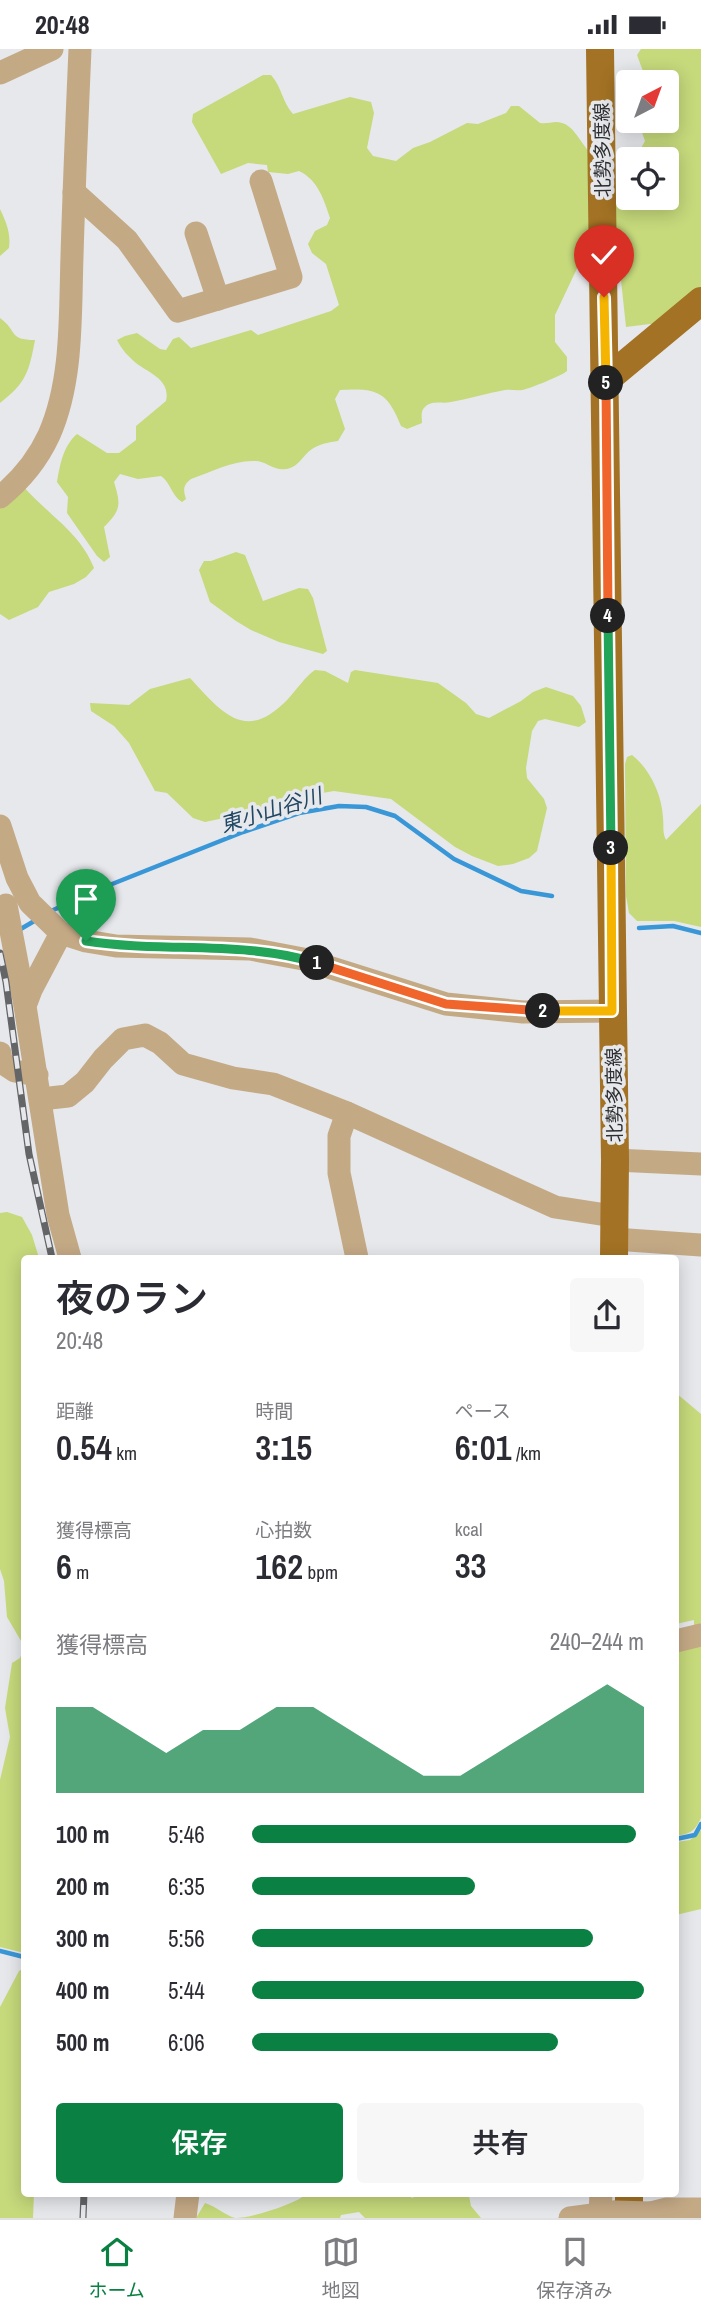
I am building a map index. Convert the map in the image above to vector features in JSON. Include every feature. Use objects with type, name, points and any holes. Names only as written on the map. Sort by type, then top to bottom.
[{"type":"main road","name":"北勢多度線","points":[[600,49],[606,380],[614,1238]]},
{"type":"main road","points":[[606,380],[701,301]]},
{"type":"street","points":[[0,497],[37,458],[50,433],[65,376],[80,49]]},
{"type":"street","points":[[0,73],[40,52]]},
{"type":"street","points":[[74,192],[127,240],[178,311],[291,277],[261,181]]},
{"type":"street","points":[[196,233],[218,299]]},
{"type":"street","points":[[0,826],[17,878],[30,903],[55,928],[86,941],[116,946],[250,949],[303,959],[446,1004],[523,1011],[612,1011]]},
{"type":"street","points":[[10,923],[58,1215],[69,1255]]},
{"type":"street","points":[[25,1006],[55,928]]},
{"type":"street","points":[[41,1099],[68,1096],[85,1082],[123,1039],[145,1035],[160,1043],[183,1064],[233,1079],[273,1084],[346,1112],[555,1207],[614,1238],[701,1245]]},
{"type":"street","points":[[0,1053],[1,1062],[15,1072],[37,1075]]},
{"type":"street","points":[[346,1112],[338,1136],[339,1174],[356,1255]]},
{"type":"street","points":[[615,1160],[701,1164]]},
{"type":"street","points":[[679,1640],[701,1635]]},
{"type":"street","points":[[185,2218],[187,2197]]},
{"type":"street","points":[[570,2218],[632,2206],[701,2209]]},
{"type":"green space","points":[[641,49],[701,49],[701,291],[658,323],[626,327],[617,258],[614,189],[616,184],[616,210],[679,210],[679,147],[642,147],[645,141],[642,133],[679,133],[679,70],[643,70],[637,55]]},
{"type":"green space","points":[[263,75],[271,75],[275,80],[293,114],[350,97],[371,102],[374,113],[367,148],[373,156],[396,161],[413,148],[467,123],[478,124],[506,113],[511,106],[519,106],[540,123],[563,123],[572,129],[590,152],[590,241],[555,315],[555,342],[567,357],[567,371],[522,390],[505,390],[431,404],[422,410],[422,423],[407,429],[401,426],[391,405],[379,394],[363,390],[340,390],[335,399],[345,429],[338,441],[315,447],[290,468],[278,469],[259,461],[247,461],[230,464],[191,479],[185,486],[186,499],[182,502],[161,476],[138,479],[120,474],[114,482],[118,507],[104,527],[110,557],[104,562],[67,513],[68,497],[57,482],[63,456],[68,444],[77,434],[107,453],[119,453],[136,440],[136,426],[166,401],[167,394],[162,382],[130,358],[117,340],[137,333],[160,349],[166,350],[173,339],[179,337],[191,348],[251,330],[258,335],[331,311],[339,305],[326,264],[312,253],[308,244],[315,231],[327,225],[330,218],[316,185],[299,171],[288,174],[268,172],[267,165],[248,163],[221,174],[192,122],[193,114]]},
{"type":"green space","points":[[0,209],[8,228],[9,248],[0,256]]},
{"type":"green space","points":[[0,318],[17,336],[35,340],[25,376],[16,389],[0,403]]},
{"type":"green space","points":[[23,486],[81,544],[94,568],[74,584],[49,592],[38,607],[9,620],[0,614],[0,506]]},
{"type":"green space","points":[[236,552],[245,555],[263,601],[299,588],[308,589],[313,598],[327,651],[323,654],[279,642],[251,630],[210,602],[199,570],[204,561]]},
{"type":"green space","points":[[315,670],[325,671],[348,683],[351,672],[355,670],[438,683],[466,703],[476,714],[489,718],[546,687],[573,696],[581,706],[586,722],[579,727],[545,719],[538,721],[532,731],[527,778],[544,799],[547,808],[537,851],[529,858],[498,866],[455,847],[391,799],[334,791],[293,798],[252,812],[205,822],[193,818],[167,793],[155,791],[129,743],[114,726],[91,711],[90,703],[129,705],[150,689],[190,678],[224,712],[236,719],[260,719],[288,699]]},
{"type":"green space","points":[[632,755],[649,775],[657,792],[666,840],[701,804],[701,927],[674,921],[637,921],[629,913],[626,896],[625,764],[627,757]]},
{"type":"green space","points":[[7,1212],[22,1217],[32,1235],[38,1255],[21,1255],[21,1641],[7,1617],[4,1581],[0,1569],[0,1213]]},
{"type":"green space","points":[[679,1396],[701,1414],[701,1627],[694,1626],[694,1620],[679,1623]]},
{"type":"green space","points":[[701,1642],[701,1818],[692,1831],[679,1835],[679,1650]]},
{"type":"green space","points":[[21,1656],[21,1952],[0,1947],[0,1780],[10,1737],[5,1708],[12,1663]]},
{"type":"green space","points":[[701,1830],[701,1909],[679,1914],[679,1842],[690,1840]]},
{"type":"green space","points":[[21,1970],[21,2197],[34,2197],[33,2218],[0,2218],[0,2007]]},
{"type":"green space","points":[[302,2197],[469,2197],[471,2206],[481,2218],[365,2218],[359,2212],[341,2215],[340,2218],[235,2218],[273,2210]]},
{"type":"green space","points":[[205,2203],[235,2218],[196,2218]]},
{"type":"waterway","name":"東小山谷川","points":[[49,912],[243,832],[299,813],[339,806],[366,807],[395,816],[454,859],[521,891],[552,896]]},
{"type":"waterway","name":"東小山谷川","points":[[19,930],[36,920]]},
{"type":"waterway","name":"東小山谷川","points":[[639,928],[673,926],[701,933]]},
{"type":"waterway","name":"東小山谷川","points":[[679,1838],[695,1835],[701,1824]]},
{"type":"waterway","name":"東小山谷川","points":[[0,1951],[21,1956]]},
{"type":"railway","points":[[0,953],[29,1154],[51,1255]]},
{"type":"railway","points":[[83,2218],[84,2197]]},
{"type":"route","points":[[86,941],[116,946],[250,949],[303,959],[446,1004],[523,1011],[612,1011],[604,297]]}]
